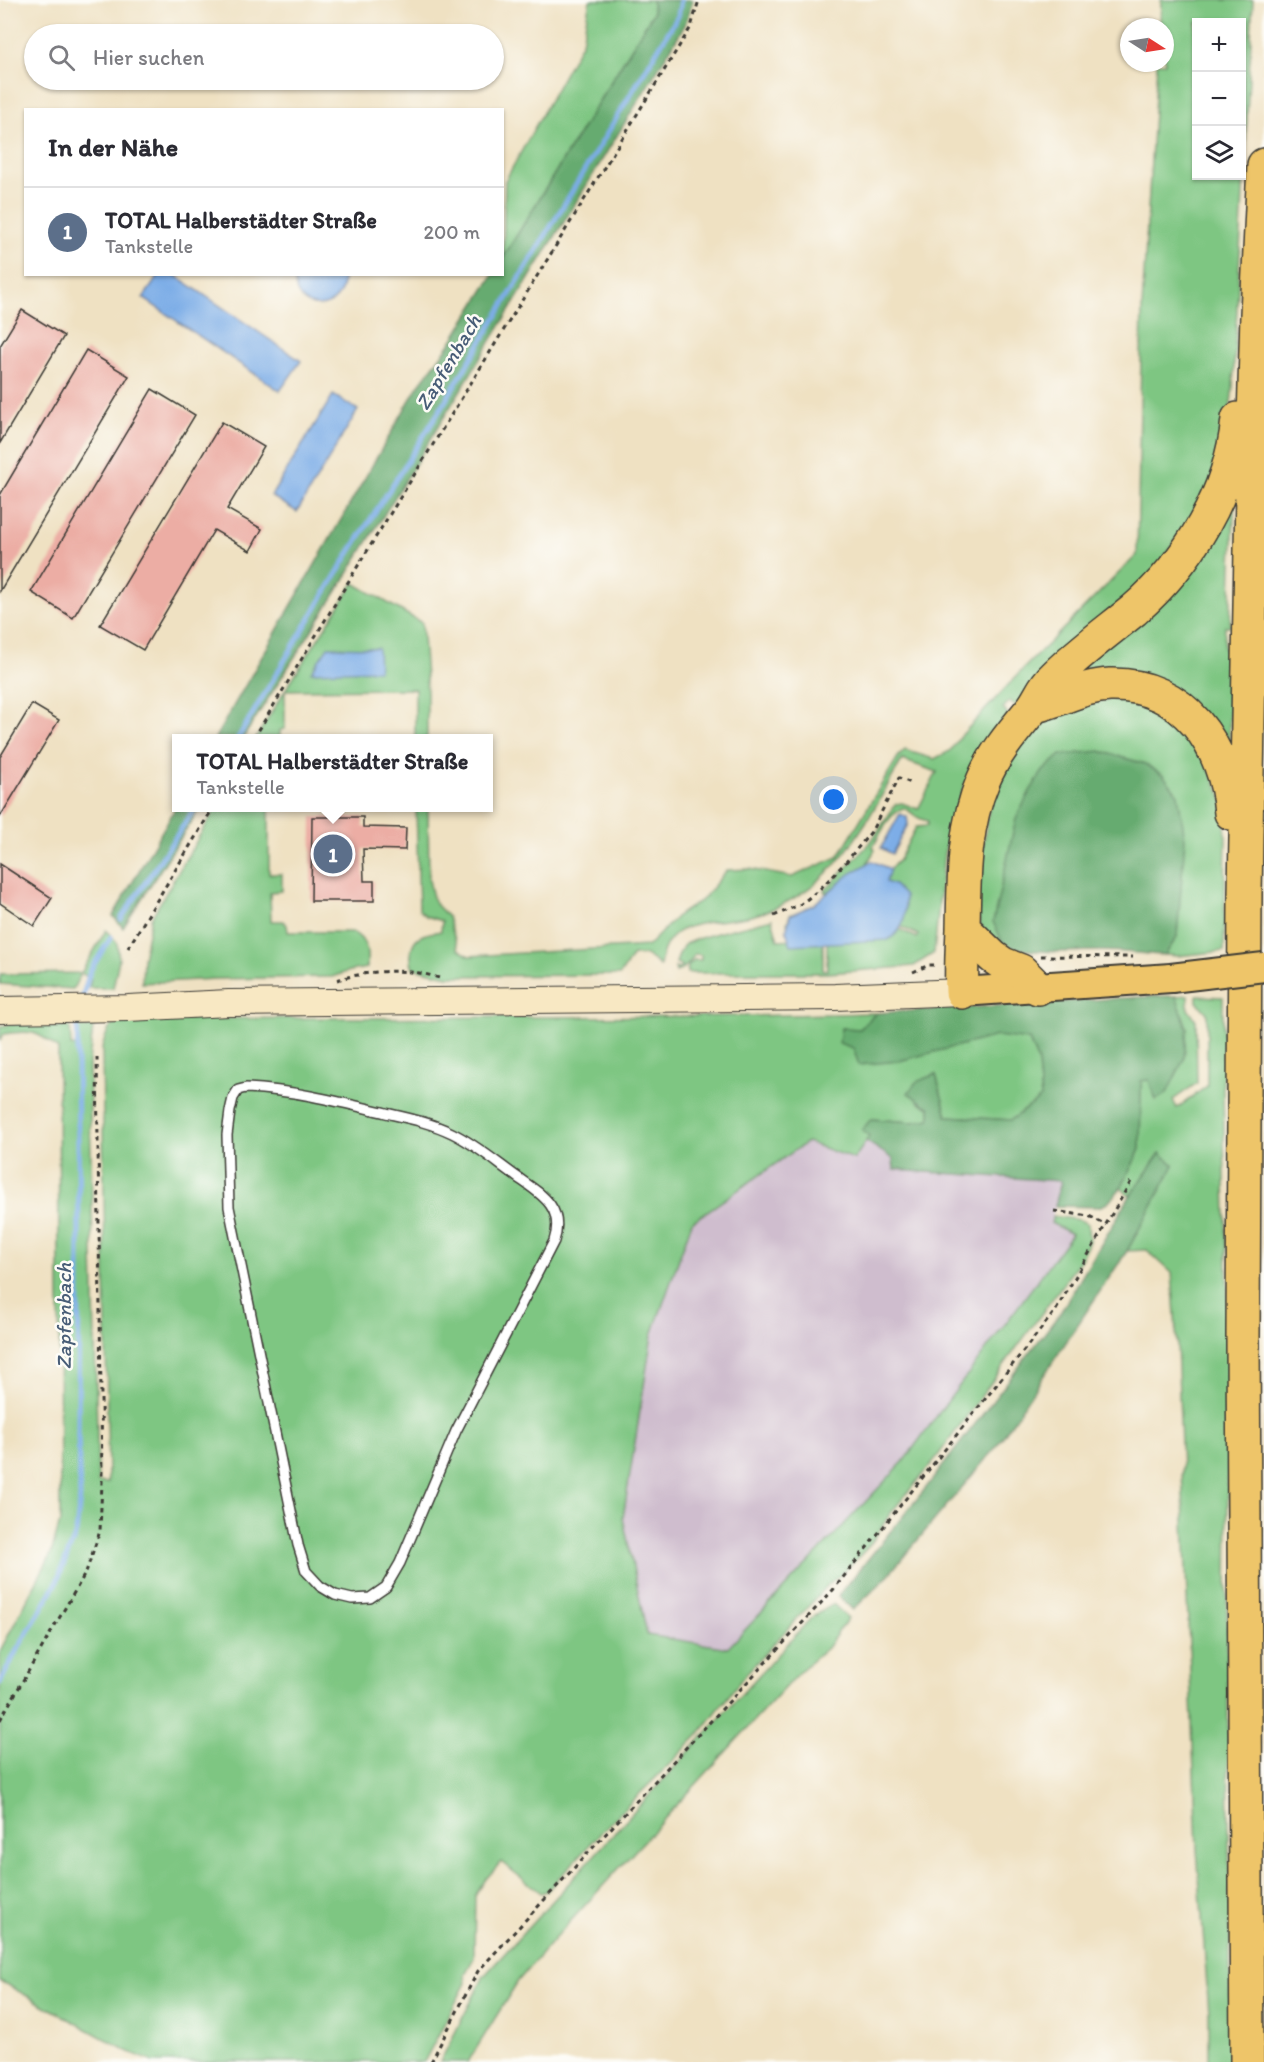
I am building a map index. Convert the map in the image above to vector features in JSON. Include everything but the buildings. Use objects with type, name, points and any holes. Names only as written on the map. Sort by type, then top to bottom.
[{"type":"highway","points":[[1247,2062],[1243,1338],[1245,894],[1247,681],[1264,165]]},
{"type":"highway","points":[[962,978],[965,856],[979,791],[993,760],[1006,739],[1035,706],[1042,689],[1053,677],[1135,609],[1168,576],[1198,536],[1221,489],[1230,461],[1237,428],[1242,382],[1256,362]]},
{"type":"highway","points":[[1035,706],[1076,691],[1111,685],[1144,690],[1160,696],[1186,713],[1208,736],[1224,771],[1230,801],[1232,880],[1245,894]]},
{"type":"highway","points":[[963,928],[1003,964],[1021,971],[1037,972]]},
{"type":"main road","points":[[0,1010],[229,1003],[835,997],[962,978],[1037,972],[1171,978],[1264,967]]},
{"type":"lane","points":[[246,1088],[279,1090],[420,1121],[452,1133],[543,1196],[557,1217],[558,1229],[554,1241],[456,1431],[400,1563],[386,1587],[370,1598],[352,1599],[335,1595],[320,1586],[306,1571],[298,1545],[229,1207],[227,1135],[233,1098],[238,1090],[246,1088]]},
{"type":"path","points":[[256,734],[356,568],[691,27],[699,0]]},
{"type":"path","points":[[774,916],[801,904],[820,889],[846,862],[871,832],[899,778],[913,784]]},
{"type":"path","points":[[128,948],[210,812]]},
{"type":"path","points":[[1037,972],[1120,956],[1138,957]]},
{"type":"path","points":[[906,975],[929,965],[962,978]]},
{"type":"path","points":[[330,982],[367,972],[416,972],[449,981]]},
{"type":"path","points":[[0,1720],[86,1572],[100,1531],[102,1482],[97,1056]]},
{"type":"path","points":[[431,2062],[478,1971],[833,1590],[1056,1310],[1133,1178]]},
{"type":"path","points":[[1054,1211],[1089,1216],[1106,1225]]},
{"type":"shaded area","points":[[866,1141],[893,1159],[894,1170],[1061,1181],[1051,1223],[1073,1233],[903,1462],[728,1648],[647,1635],[623,1518],[652,1335],[692,1221],[807,1142],[853,1159]]},
{"type":"green space","points":[[590,0],[652,0],[653,13],[504,256],[505,181],[582,42]]},
{"type":"green space","points":[[652,0],[693,0],[685,25],[344,580],[246,734],[217,734],[418,386],[450,344],[492,276],[504,276],[504,256],[653,13]]},
{"type":"green space","points":[[1161,0],[1253,0],[1246,135],[1246,18],[1192,18],[1192,180],[1244,180],[1233,386],[1229,419],[1210,489],[1146,585],[1016,706],[1010,701],[1003,708],[1009,716],[964,785],[952,822],[944,854],[934,953],[914,966],[828,973],[687,973],[688,966],[694,960],[701,960],[701,955],[695,954],[682,969],[676,972],[675,968],[682,966],[676,963],[684,945],[689,942],[772,919],[778,940],[797,939],[787,923],[790,915],[830,898],[850,875],[826,893],[824,891],[870,843],[896,804],[902,803],[918,809],[937,772],[902,760],[866,823],[838,861],[821,878],[803,893],[764,912],[699,924],[682,930],[675,934],[666,945],[660,966],[646,955],[633,955],[620,975],[448,976],[413,968],[411,955],[417,938],[441,931],[442,921],[426,916],[419,910],[416,812],[428,812],[429,880],[434,902],[448,917],[458,949],[469,956],[648,946],[677,916],[703,899],[727,870],[750,869],[792,877],[838,857],[898,757],[905,750],[934,759],[950,751],[960,737],[1023,669],[1137,555],[1142,307],[1156,72],[1174,72],[1174,18],[1160,18]],"holes":[[[903,808],[928,821],[927,826],[916,827],[899,860],[890,869],[881,885],[883,918],[918,935],[917,938],[895,927],[827,941],[827,970],[823,970],[823,940],[875,850],[873,847],[885,825]]]},
{"type":"green space","points":[[1235,481],[1230,626],[1225,626],[1224,649],[1231,650],[1229,749],[1188,703],[1057,690]]},
{"type":"green space","points":[[354,583],[422,623],[427,692],[427,734],[415,734],[415,689],[285,690]]},
{"type":"green space","points":[[285,690],[285,729],[280,730],[280,734],[258,734]]},
{"type":"green space","points":[[1128,694],[1188,724],[1222,796],[1226,834],[1224,951],[1178,956],[1165,955],[1177,937],[1164,776],[1145,764],[1100,751],[1004,945],[983,931],[978,917],[976,895],[989,808],[1002,772],[1025,737],[1048,715]]},
{"type":"green space","points":[[1100,751],[1145,764],[1164,776],[1178,794],[1185,839],[1177,937],[1165,955],[1108,951],[1040,951],[1004,945],[993,922],[1016,819],[1043,771],[1061,755]]},
{"type":"green space","points":[[173,812],[197,812],[123,928],[113,916]]},
{"type":"green space","points":[[214,812],[269,812],[269,874],[282,874],[282,891],[270,892],[271,921],[283,921],[287,925],[288,932],[352,932],[361,939],[366,947],[367,968],[332,977],[142,983],[143,958],[151,918]]},
{"type":"green space","points":[[106,930],[117,942],[119,960],[113,988],[89,988],[91,979],[81,973]]},
{"type":"green space","points":[[81,973],[73,989],[0,984],[0,974]]},
{"type":"green space","points":[[1188,995],[1188,1009],[1196,1020],[1197,1083],[1173,1100],[1177,1108],[1207,1086],[1207,1013],[1197,1002],[1197,996],[1223,997],[1229,1344],[1227,1609],[1231,2062],[1209,2062],[1209,2014],[1197,1849],[1177,1344],[1172,1273],[1147,1250],[1127,1251],[1174,1165],[1160,1153],[1130,1196],[1121,1188],[1140,1149],[1141,1080],[1149,1079],[1155,1099],[1187,1028],[1176,996]]},
{"type":"green space","points":[[1176,996],[1187,1028],[1184,1059],[1167,1093],[1156,1100],[1149,1080],[1141,1081],[1140,1149],[1121,1188],[1108,1203],[1099,1207],[1055,1206],[1061,1181],[894,1170],[893,1159],[866,1141],[869,1136],[862,1130],[871,1119],[912,1122],[930,1119],[930,1108],[908,1093],[916,1082],[936,1074],[947,1116],[1011,1120],[1041,1098],[1038,1062],[1029,1040],[997,1036],[899,1061],[859,1065],[853,1048],[839,1043],[841,1028],[860,1029],[876,1013]]},
{"type":"green space","points":[[876,1013],[860,1029],[841,1028],[899,1061],[997,1035],[1029,1040],[1038,1062],[1041,1098],[1011,1120],[947,1116],[943,1100],[919,1102],[930,1108],[930,1120],[912,1122],[871,1119],[870,1136],[854,1159],[807,1142],[692,1222],[652,1335],[623,1518],[647,1635],[728,1648],[903,1462],[1072,1234],[1051,1223],[1053,1216],[1080,1220],[1088,1224],[1089,1241],[1082,1258],[937,1457],[890,1514],[870,1545],[829,1584],[744,1676],[697,1737],[610,1823],[547,1891],[541,1893],[501,1862],[486,1879],[475,1896],[474,1958],[465,1974],[466,1983],[424,2062],[153,2062],[125,2050],[0,1981],[0,1651],[51,1554],[60,1522],[58,1049],[45,1038],[28,1032],[4,1034],[0,1040],[0,1026],[17,1024],[70,1027],[71,1046],[78,1047],[79,1027],[93,1027],[89,1062],[98,1482],[108,1483],[102,1048],[107,1032],[115,1024],[126,1019],[745,1016]]},
{"type":"green space","points":[[1160,1153],[1174,1165],[1127,1251],[996,1447],[885,1579],[853,1610],[838,1596],[929,1484],[1060,1313],[1130,1196]]},
{"type":"green space","points":[[833,1604],[848,1618],[827,1648],[800,1671],[555,1938],[518,1981],[468,2062],[440,2062],[484,1976],[811,1618]]},
{"type":"water","points":[[158,276],[176,276],[301,361],[280,391],[143,298]]},
{"type":"water","points":[[295,276],[343,276],[342,288],[336,298],[328,304],[319,306],[309,304],[301,298],[296,288]]},
{"type":"water","points":[[333,395],[358,410],[297,512],[271,496]]},
{"type":"water","points":[[328,647],[378,648],[379,670],[311,672]]},
{"type":"water","points":[[900,814],[907,817],[908,824],[892,854],[881,848]]},
{"type":"water","points":[[872,861],[890,869],[886,882],[894,885],[905,896],[903,921],[894,936],[888,940],[791,945],[786,931],[790,915],[813,905],[850,874]]},
{"type":"waterway","name":"Zapfenbach","points":[[240,734],[348,555],[440,410],[678,16],[681,0]]},
{"type":"waterway","name":"Zapfenbach","points":[[121,919],[192,812]]},
{"type":"waterway","name":"Zapfenbach","points":[[81,1002],[90,971],[111,937]]},
{"type":"waterway","name":"Zapfenbach","points":[[0,1683],[56,1584],[76,1533],[80,1497],[78,1017]]},
{"type":"place","name":"TOTAL Halberstädter Straße","points":[[333,854]]}]
